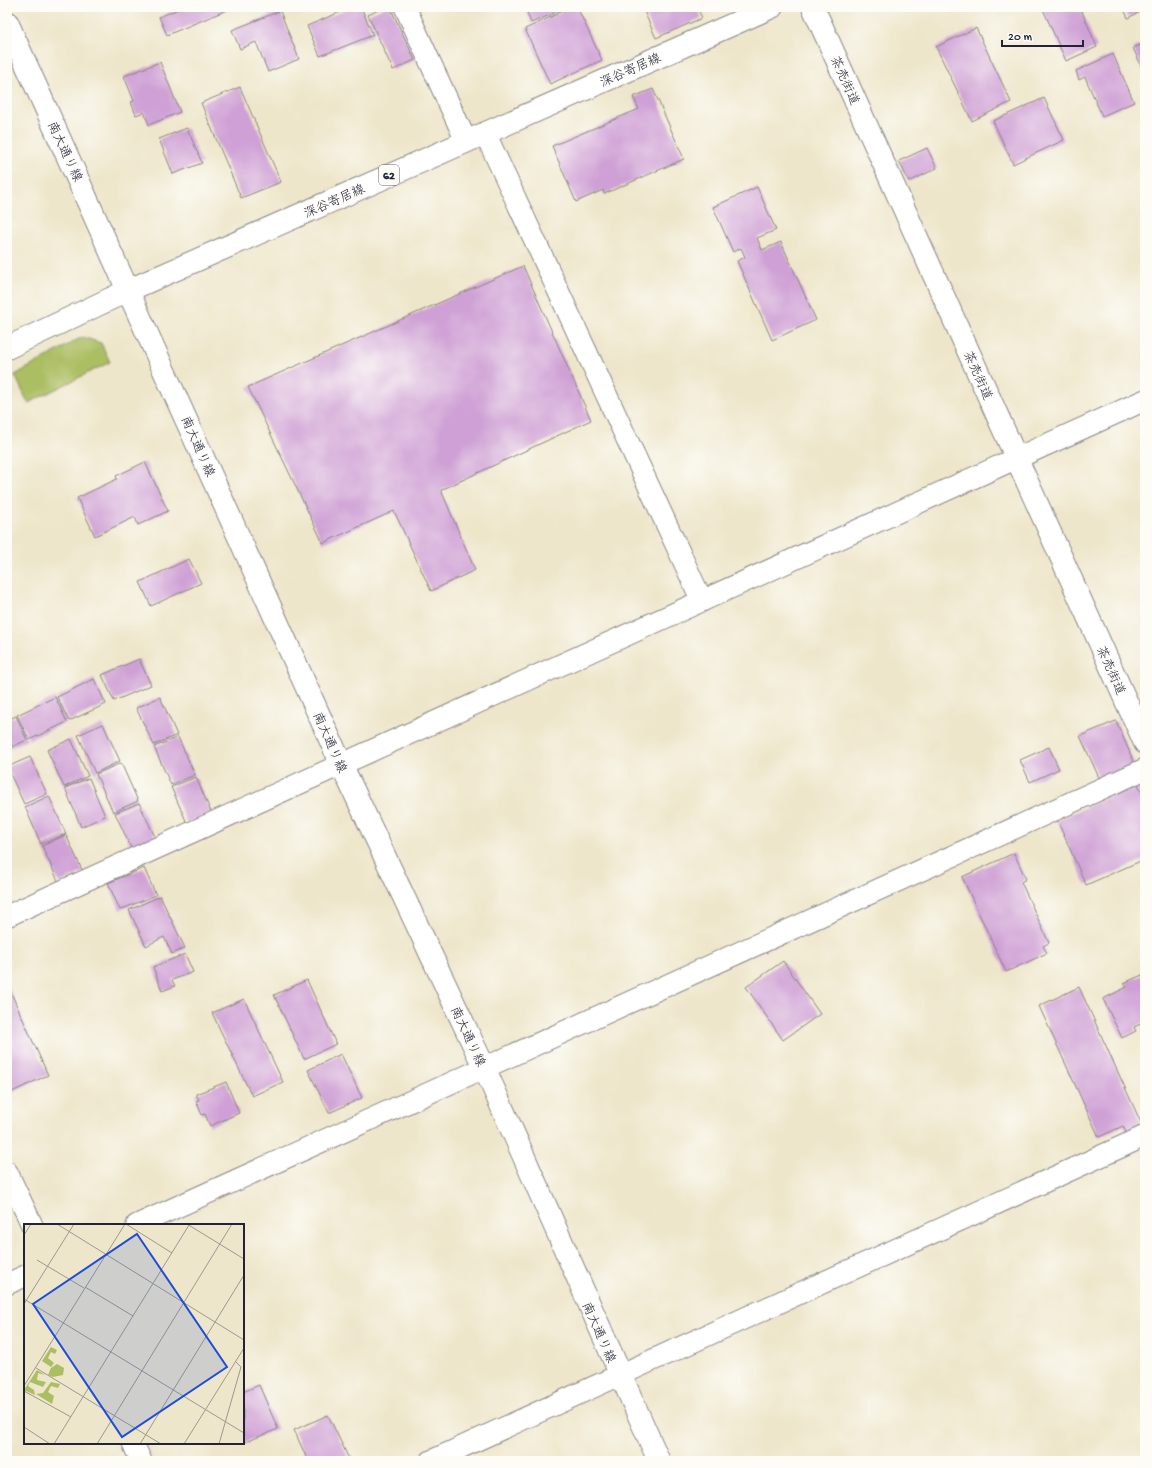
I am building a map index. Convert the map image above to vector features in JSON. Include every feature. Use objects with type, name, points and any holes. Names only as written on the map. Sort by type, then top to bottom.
[{"type":"street","points":[[405,7],[476,137],[702,601]]},
{"type":"street","name":"深谷寄居線","points":[[7,348],[129,290],[772,7]]},
{"type":"street","name":"茶売街道","points":[[813,7],[1145,743]]},
{"type":"street","name":"南大通り線","points":[[7,22],[129,290],[342,766],[484,1067],[659,1461]]},
{"type":"street","points":[[7,916],[342,766],[1145,400]]},
{"type":"street","points":[[140,1224],[1145,768]]},
{"type":"street","points":[[431,1461],[1145,1136]]},
{"type":"street","points":[[7,1172],[32,1224]]},
{"type":"street","points":[[7,1284],[24,1276]]},
{"type":"street","points":[[133,1444],[141,1461]]},
{"type":"green space","points":[[82,337],[101,343],[110,362],[28,403],[15,375]]},
{"type":"building","points":[[183,7],[225,7],[227,10],[167,35],[159,17]]},
{"type":"building","points":[[352,7],[361,7],[373,35],[320,56],[307,26]]},
{"type":"building","points":[[385,7],[390,7],[415,60],[393,70],[368,15]]},
{"type":"building","points":[[525,7],[569,7],[531,23]]},
{"type":"building","points":[[572,7],[577,7],[602,60],[550,84],[525,29]]},
{"type":"building","points":[[642,7],[697,7],[702,18],[656,38]]},
{"type":"building","points":[[1042,7],[1080,7],[1097,47],[1066,61]]},
{"type":"building","points":[[1123,7],[1145,7],[1145,9],[1128,18]]},
{"type":"building","points":[[280,11],[299,59],[268,72],[256,42],[240,49],[232,30]]},
{"type":"building","points":[[976,28],[1011,102],[972,121],[936,47]]},
{"type":"building","points":[[1145,43],[1145,74],[1133,48]]},
{"type":"building","points":[[1113,54],[1134,102],[1102,116],[1085,77],[1079,80],[1076,71]]},
{"type":"building","points":[[160,62],[180,112],[149,125],[144,112],[136,115],[131,102],[134,101],[124,76]]},
{"type":"building","points":[[240,87],[281,182],[241,198],[201,103]]},
{"type":"building","points":[[653,89],[684,159],[604,194],[603,190],[576,202],[552,146],[639,109],[633,97]]},
{"type":"building","points":[[1044,98],[1064,140],[1013,164],[993,121]]},
{"type":"building","points":[[187,128],[202,163],[173,174],[159,139]]},
{"type":"building","points":[[927,148],[937,168],[909,182],[899,161]]},
{"type":"building","points":[[757,187],[776,230],[757,238],[762,250],[781,242],[816,320],[772,340],[737,261],[745,257],[741,248],[733,252],[713,207]]},
{"type":"building","points":[[523,266],[591,420],[441,490],[475,570],[431,591],[394,511],[323,543],[248,387]]},
{"type":"building","points":[[145,462],[168,511],[138,525],[135,517],[95,536],[77,498],[117,479],[116,476]]},
{"type":"building","points":[[189,559],[201,583],[151,606],[140,582]]},
{"type":"building","points":[[139,659],[151,685],[114,701],[102,675]]},
{"type":"building","points":[[94,679],[106,704],[69,721],[57,697]]},
{"type":"building","points":[[55,697],[67,722],[29,740],[17,715]]},
{"type":"building","points":[[160,697],[177,735],[154,745],[136,708]]},
{"type":"building","points":[[16,716],[27,740],[7,749],[7,720]]},
{"type":"building","points":[[1116,721],[1136,767],[1101,782],[1080,736]]},
{"type":"building","points":[[103,724],[120,761],[95,773],[78,735]]},
{"type":"building","points":[[178,737],[195,775],[171,785],[154,747]]},
{"type":"building","points":[[71,739],[88,776],[64,787],[47,750]]},
{"type":"building","points":[[1049,747],[1059,769],[1030,782],[1020,760]]},
{"type":"building","points":[[30,757],[47,794],[24,804],[7,767]]},
{"type":"building","points":[[121,763],[138,801],[113,812],[96,774]]},
{"type":"building","points":[[196,777],[211,812],[187,823],[171,787]]},
{"type":"building","points":[[89,778],[105,816],[81,827],[65,788]]},
{"type":"building","points":[[1138,784],[1145,800],[1145,859],[1086,885],[1057,820]]},
{"type":"building","points":[[49,796],[66,834],[41,844],[25,807]]},
{"type":"building","points":[[139,803],[156,839],[132,850],[115,813]]},
{"type":"building","points":[[66,835],[83,872],[59,883],[42,846]]},
{"type":"building","points":[[1014,853],[1026,879],[1021,882],[1049,943],[1043,946],[1047,953],[1006,972],[962,877]]},
{"type":"building","points":[[144,868],[156,895],[120,910],[108,883]]},
{"type":"building","points":[[160,896],[185,948],[172,954],[164,937],[146,946],[129,910]]},
{"type":"building","points":[[185,954],[193,972],[172,980],[175,986],[162,991],[153,967]]},
{"type":"building","points":[[783,961],[820,1014],[783,1040],[746,987]]},
{"type":"building","points":[[1142,975],[1145,982],[1145,1022],[1134,1027],[1136,1031],[1122,1038],[1103,999],[1127,987],[1124,983]]},
{"type":"building","points":[[307,980],[336,1044],[304,1059],[274,995]]},
{"type":"building","points":[[7,984],[48,1075],[12,1092],[7,1081]]},
{"type":"building","points":[[1079,987],[1143,1127],[1127,1135],[1123,1126],[1099,1137],[1039,1006]]},
{"type":"building","points":[[244,999],[283,1082],[252,1096],[212,1013]]},
{"type":"building","points":[[341,1054],[362,1098],[329,1113],[308,1070]]},
{"type":"building","points":[[226,1082],[239,1113],[210,1126],[205,1114],[202,1115],[196,1101],[199,1100],[196,1094]]},
{"type":"building","points":[[259,1385],[278,1429],[244,1443],[244,1392]]},
{"type":"building","points":[[328,1415],[350,1461],[308,1461],[294,1430]]}]
